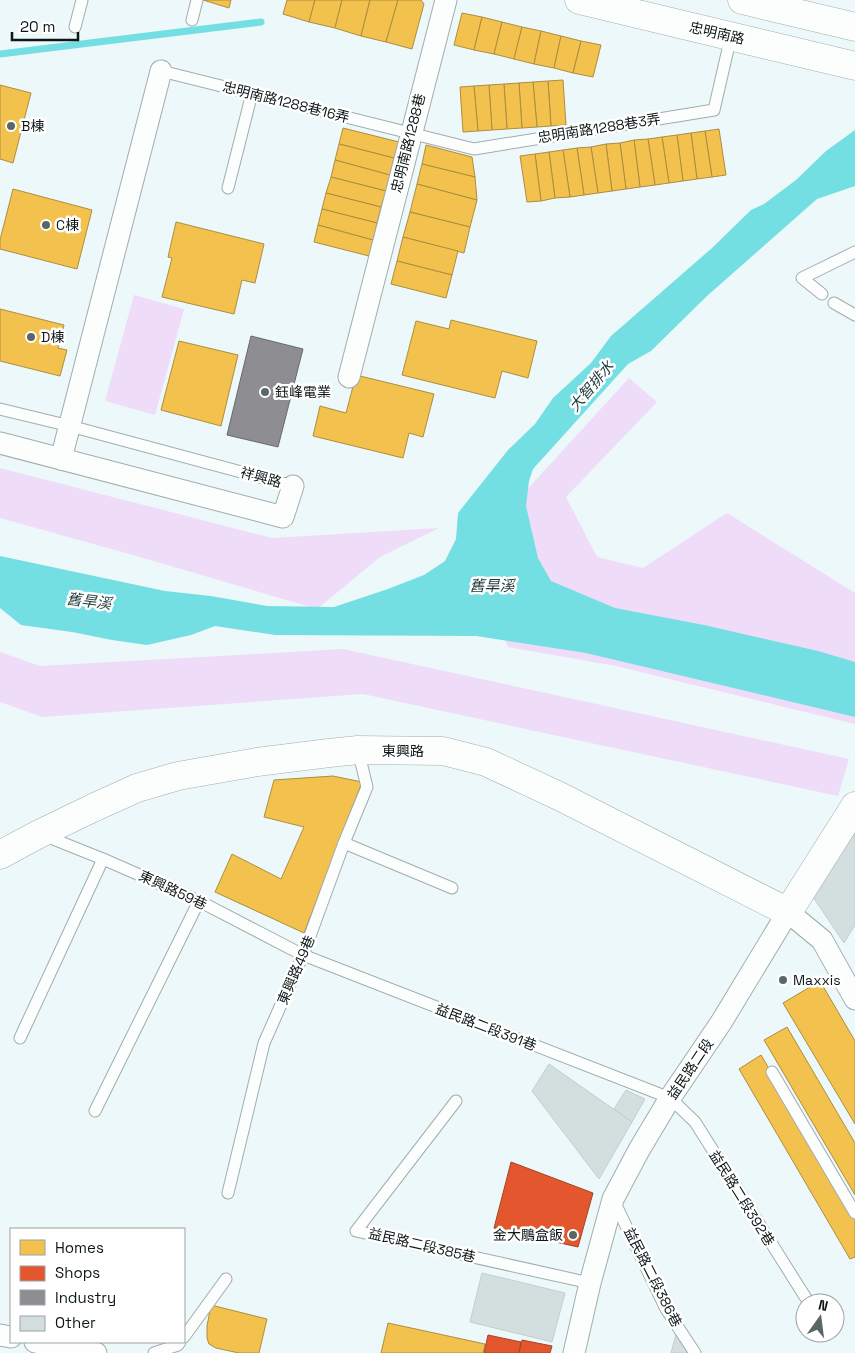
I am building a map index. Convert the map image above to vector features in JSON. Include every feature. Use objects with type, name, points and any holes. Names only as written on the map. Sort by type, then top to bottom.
[{"type":"street","name":"忠明南路1288巷","points":[[349,377],[446,0]]},
{"type":"street","name":"忠明南路","points":[[579,0],[855,66]]},
{"type":"street","points":[[742,0],[855,28]]},
{"type":"street","points":[[61,459],[161,70]]},
{"type":"street","name":"祥興路","points":[[0,443],[283,517],[294,486]]},
{"type":"street","name":"東興路","points":[[0,855],[39,834],[137,788],[178,776],[329,752],[358,750],[444,751],[486,762],[559,796],[788,912]]},
{"type":"street","name":"益民路二段","points":[[574,1353],[590,1283],[613,1199],[670,1098],[722,1021],[855,806]]},
{"type":"street","points":[[788,912],[822,940],[855,998]]},
{"type":"street","points":[[41,1343],[96,1353]]},
{"type":"lane","points":[[75,27],[82,0]]},
{"type":"lane","points":[[192,20],[197,0]]},
{"type":"lane","name":"忠明南路1288巷3弄","points":[[410,134],[474,149],[714,110],[731,36]]},
{"type":"lane","name":"忠明南路1288巷16弄","points":[[161,70],[410,134]]},
{"type":"lane","points":[[228,188],[252,93]]},
{"type":"lane","points":[[822,294],[802,278],[855,252]]},
{"type":"lane","points":[[834,302],[855,315]]},
{"type":"lane","name":"祥興路","points":[[0,409],[294,486]]},
{"type":"lane","name":"東興路49巷","points":[[228,1193],[264,1043],[303,956],[344,843],[367,787],[358,750]]},
{"type":"lane","name":"東興路59巷","points":[[39,834],[103,858],[199,901],[303,956]]},
{"type":"lane","points":[[344,843],[452,888]]},
{"type":"lane","points":[[20,1038],[103,858]]},
{"type":"lane","points":[[95,1111],[199,901]]},
{"type":"lane","name":"益民路二段391巷","points":[[303,956],[670,1098]]},
{"type":"lane","points":[[772,1072],[855,1213]]},
{"type":"lane","name":"益民路二段392巷","points":[[670,1098],[695,1122],[803,1293]]},
{"type":"lane","name":"益民路二段385巷","points":[[456,1101],[356,1231],[590,1283]]},
{"type":"lane","name":"益民路二段386巷","points":[[613,1199],[666,1309],[695,1353]]},
{"type":"lane","points":[[185,1336],[226,1279]]},
{"type":"lane","points":[[154,1353],[179,1343]]},
{"type":"shaded area","points":[[134,295],[184,309],[155,415],[105,401]]},
{"type":"shaded area","points":[[629,378],[657,402],[566,497],[597,557],[643,568],[727,513],[855,593],[855,724],[616,666],[508,647],[478,571],[523,494]]},
{"type":"shaded area","points":[[0,468],[272,538],[439,528],[380,557],[317,609],[0,518]]},
{"type":"shaded area","points":[[343,649],[849,759],[838,796],[363,694],[42,717],[0,702],[0,652],[40,666]]},
{"type":"water","name":"舊旱溪","points":[[855,130],[855,186],[817,199],[707,296],[651,351],[628,364],[533,469],[529,481],[526,506],[538,558],[551,581],[615,608],[704,625],[818,651],[855,662],[855,717],[586,653],[476,636],[275,635],[215,626],[191,635],[147,645],[21,625],[0,608],[0,556],[165,591],[211,596],[267,606],[334,607],[424,575],[445,561],[456,539],[458,513],[508,450],[535,424],[553,398],[591,363],[611,336],[712,248],[751,210],[764,204],[796,180],[826,151]]},
{"type":"building: Homes","points":[[203,0],[231,0],[229,8]]},
{"type":"building: Homes","points":[[287,0],[315,0],[309,22],[283,14]]},
{"type":"building: Homes","points":[[315,0],[342,0],[335,28],[309,22]]},
{"type":"building: Homes","points":[[342,0],[370,0],[361,36],[335,28]]},
{"type":"building: Homes","points":[[370,0],[398,0],[386,42],[361,36]]},
{"type":"building: Homes","points":[[398,0],[421,0],[424,4],[412,49],[386,42]]},
{"type":"building: Homes","points":[[462,13],[482,17],[474,50],[454,45]]},
{"type":"building: Homes","points":[[482,17],[502,22],[494,54],[474,50]]},
{"type":"building: Homes","points":[[502,22],[522,27],[514,59],[494,54]]},
{"type":"building: Homes","points":[[522,27],[541,31],[534,64],[514,59]]},
{"type":"building: Homes","points":[[541,31],[561,36],[554,68],[534,64]]},
{"type":"building: Homes","points":[[561,36],[581,41],[573,73],[554,68]]},
{"type":"building: Homes","points":[[581,41],[601,45],[593,77],[573,73]]},
{"type":"building: Homes","points":[[563,80],[566,125],[551,126],[548,81]]},
{"type":"building: Homes","points":[[548,81],[551,126],[537,127],[533,82]]},
{"type":"building: Homes","points":[[533,82],[537,127],[522,128],[519,83]]},
{"type":"building: Homes","points":[[519,83],[522,128],[507,129],[504,84]]},
{"type":"building: Homes","points":[[504,84],[507,129],[492,130],[489,85]]},
{"type":"building: Homes","name":"B棟","points":[[0,85],[31,93],[13,163],[0,159]]},
{"type":"building: Homes","points":[[489,85],[492,130],[478,131],[474,86]]},
{"type":"building: Homes","points":[[474,86],[478,131],[463,132],[460,87]]},
{"type":"building: Homes","points":[[343,128],[399,142],[394,158],[339,144]]},
{"type":"building: Homes","points":[[719,129],[726,175],[712,177],[705,131]]},
{"type":"building: Homes","points":[[705,131],[712,177],[697,179],[691,133]]},
{"type":"building: Homes","points":[[691,133],[697,179],[683,181],[677,135]]},
{"type":"building: Homes","points":[[677,135],[683,181],[669,183],[662,137]]},
{"type":"building: Homes","points":[[662,137],[669,183],[655,185],[648,139]]},
{"type":"building: Homes","points":[[648,139],[655,185],[640,187],[634,140]]},
{"type":"building: Homes","points":[[634,140],[640,187],[626,189],[620,143]]},
{"type":"building: Homes","points":[[620,143],[626,189],[612,191],[606,144]]},
{"type":"building: Homes","points":[[339,144],[394,158],[390,175],[335,160]]},
{"type":"building: Homes","points":[[606,144],[612,191],[598,193],[591,147]]},
{"type":"building: Homes","points":[[426,145],[472,157],[475,177],[422,164]]},
{"type":"building: Homes","points":[[591,147],[598,193],[584,195],[577,148]]},
{"type":"building: Homes","points":[[577,148],[584,195],[570,197],[563,150]]},
{"type":"building: Homes","points":[[563,150],[570,197],[555,198],[549,152]]},
{"type":"building: Homes","points":[[549,152],[555,198],[541,201],[535,154]]},
{"type":"building: Homes","points":[[535,154],[541,201],[527,202],[520,156]]},
{"type":"building: Homes","points":[[335,160],[390,175],[386,191],[331,177]]},
{"type":"building: Homes","points":[[422,164],[475,177],[477,200],[417,184]]},
{"type":"building: Homes","points":[[331,177],[386,191],[381,207],[326,193]]},
{"type":"building: Homes","points":[[417,184],[477,200],[470,227],[410,212]]},
{"type":"building: Homes","name":"C棟","points":[[13,189],[92,210],[77,269],[0,249],[0,240]]},
{"type":"building: Homes","points":[[326,193],[381,207],[377,223],[322,209]]},
{"type":"building: Homes","points":[[322,209],[377,223],[373,240],[318,225]]},
{"type":"building: Homes","points":[[410,212],[470,227],[464,253],[403,237]]},
{"type":"building: Homes","points":[[176,222],[264,244],[255,283],[242,280],[234,314],[162,297],[172,258],[168,257]]},
{"type":"building: Homes","points":[[318,225],[373,240],[369,256],[314,242]]},
{"type":"building: Homes","points":[[403,237],[458,251],[452,275],[397,261]]},
{"type":"building: Homes","points":[[397,261],[452,275],[446,298],[391,284]]},
{"type":"building: Homes","name":"D棟","points":[[0,309],[64,325],[58,348],[67,350],[60,376],[0,361]]},
{"type":"building: Homes","points":[[451,320],[537,341],[528,378],[502,371],[495,398],[402,375],[416,321],[449,329]]},
{"type":"building: Homes","points":[[179,341],[238,355],[221,426],[161,410]]},
{"type":"building: Homes","points":[[356,375],[434,394],[423,437],[409,433],[403,458],[313,436],[320,406],[346,413]]},
{"type":"building: Homes","points":[[333,776],[362,782],[304,933],[215,892],[232,854],[281,879],[304,827],[264,817],[274,780]]},
{"type":"building: Homes","points":[[820,981],[855,1041],[855,1124],[783,1003]]},
{"type":"building: Homes","points":[[787,1027],[855,1143],[855,1195],[764,1040]]},
{"type":"building: Homes","points":[[761,1055],[855,1215],[855,1257],[850,1259],[739,1069]]},
{"type":"building: Homes","points":[[211,1305],[267,1319],[259,1353],[239,1353],[216,1348],[209,1344],[207,1326]]},
{"type":"building: Homes","points":[[388,1323],[485,1344],[483,1353],[381,1353]]},
{"type":"building: Shops","points":[[511,1162],[593,1193],[578,1247],[494,1228]]},
{"type":"building: Shops","points":[[488,1335],[521,1342],[519,1353],[484,1353]]},
{"type":"building: Shops","points":[[522,1340],[552,1346],[550,1353],[519,1353]]},
{"type":"building: Industry","name":"鈺峰電業","points":[[251,336],[303,349],[278,447],[227,435]]},
{"type":"building: Other","points":[[855,827],[855,925],[844,943],[811,894]]},
{"type":"building: Other","points":[[549,1064],[632,1122],[599,1179],[532,1091]]},
{"type":"building: Other","points":[[626,1090],[645,1099],[632,1122],[614,1109]]},
{"type":"building: Other","points":[[482,1273],[565,1293],[552,1342],[470,1322]]},
{"type":"building: Other","points":[[676,1334],[700,1353],[671,1353]]},
{"type":"waterway","points":[[0,54],[261,22]]},
{"type":"place","name":"B棟","points":[[11,126]]},
{"type":"place","name":"C棟","points":[[46,225]]},
{"type":"place","name":"D棟","points":[[31,337]]},
{"type":"place","name":"鈺峰電業","points":[[265,392]]},
{"type":"place","name":"Maxxis","points":[[783,980]]},
{"type":"place","name":"金大鵰盒飯","points":[[573,1235]]},
{"type":"water label","name":"大智排水","points":[[591,386]]}]
